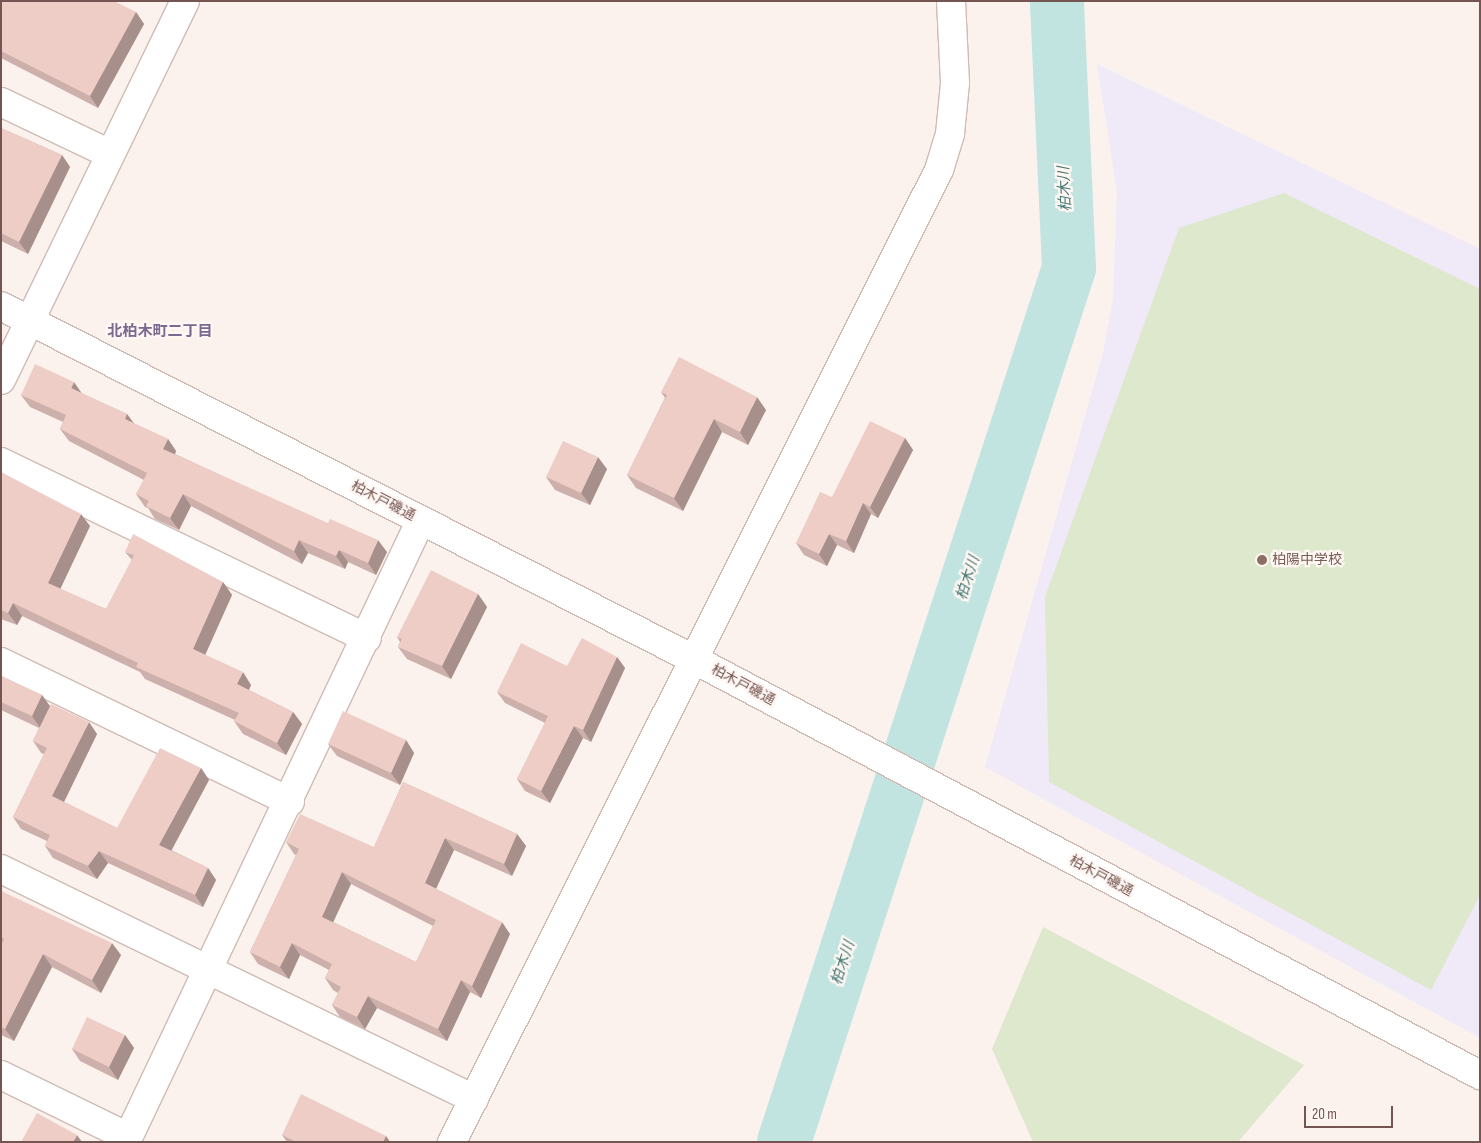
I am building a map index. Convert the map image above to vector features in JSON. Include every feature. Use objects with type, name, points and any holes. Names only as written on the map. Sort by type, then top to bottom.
[{"type":"street","points":[[452,1142],[696,661],[939,170],[950,134],[955,83],[951,1]]},
{"type":"street","points":[[1,380],[181,3]]},
{"type":"street","points":[[1,102],[110,154]]},
{"type":"street","name":"柏木戸磯通","points":[[1,306],[696,661],[853,743],[956,800],[1480,1075]]},
{"type":"street","points":[[1,462],[366,638]]},
{"type":"street","points":[[1,1075],[127,1140],[205,970],[290,802],[421,520]]},
{"type":"street","points":[[1,662],[290,802]]},
{"type":"street","points":[[1,869],[205,970],[474,1099]]},
{"type":"shaded area","name":"柏陽中学校","points":[[1097,64],[1480,249],[1480,1038],[985,767],[1103,353],[1113,299],[1117,192]]},
{"type":"green space","name":"柏陽中学校","points":[[1284,193],[1480,289],[1480,895],[1431,990],[1049,782],[1045,597],[1179,228]]},
{"type":"green space","points":[[1043,927],[1304,1065],[1238,1142],[1033,1142],[992,1049]]},
{"type":"building","points":[[1,1],[114,1],[136,12],[90,96],[1,51]]},
{"type":"building","points":[[1,128],[62,155],[19,242],[1,233]]},
{"type":"building","points":[[679,357],[757,397],[740,432],[714,419],[674,498],[627,475],[667,395],[661,392]]},
{"type":"building","points":[[35,364],[74,382],[71,388],[127,414],[125,419],[168,439],[163,449],[328,523],[330,519],[378,540],[368,563],[339,550],[336,556],[299,540],[294,551],[183,494],[170,518],[146,506],[149,501],[136,494],[147,473],[60,429],[66,415],[21,395]]},
{"type":"building","points":[[870,421],[905,438],[870,507],[863,503],[846,541],[829,534],[819,554],[796,543],[820,492],[832,497]]},
{"type":"building","points":[[563,441],[598,457],[581,493],[546,477]]},
{"type":"building","points":[[1,472],[81,514],[48,583],[106,609],[134,555],[125,552],[133,534],[223,582],[193,649],[243,672],[237,684],[293,712],[277,743],[234,721],[239,713],[136,667],[138,663],[13,603],[8,613],[1,610]]},
{"type":"building","points":[[431,570],[478,594],[442,666],[398,647],[402,639],[397,637]]},
{"type":"building","points":[[582,638],[617,657],[583,730],[574,726],[541,791],[517,779],[548,716],[497,692],[521,643],[567,666]]},
{"type":"building","points":[[2,676],[42,695],[32,716],[1,702]]},
{"type":"building","points":[[51,704],[89,722],[52,796],[117,828],[160,748],[201,768],[159,845],[208,868],[195,895],[99,851],[88,866],[45,846],[50,835],[13,817],[47,748],[33,741]]},
{"type":"building","points":[[343,711],[406,740],[391,773],[328,744]]},
{"type":"building","points":[[403,782],[517,834],[504,864],[445,838],[425,883],[502,922],[472,986],[461,980],[438,1029],[368,996],[357,1017],[332,1005],[341,987],[325,978],[332,964],[292,943],[280,967],[250,952],[299,849],[286,842],[300,814],[374,847]],"holes":[[[342,872],[436,920],[416,962],[322,917]]]},
{"type":"building","points":[[1,891],[112,943],[92,980],[43,954],[5,1029],[1,1027],[1,945],[4,939],[1,937]]},
{"type":"building","points":[[87,1017],[125,1035],[109,1067],[72,1049]]},
{"type":"building","points":[[301,1094],[386,1136],[383,1142],[296,1142],[282,1135]]},
{"type":"building","points":[[37,1113],[77,1135],[73,1142],[21,1142]]},
{"type":"waterway","name":"柏木川","points":[[784,1142],[1069,268],[1057,1]]},
{"type":"place","name":"柏陽中学校","points":[[1262,560]]},
{"type":"district","name":"北柏木町二丁目","points":[[160,332]]}]
